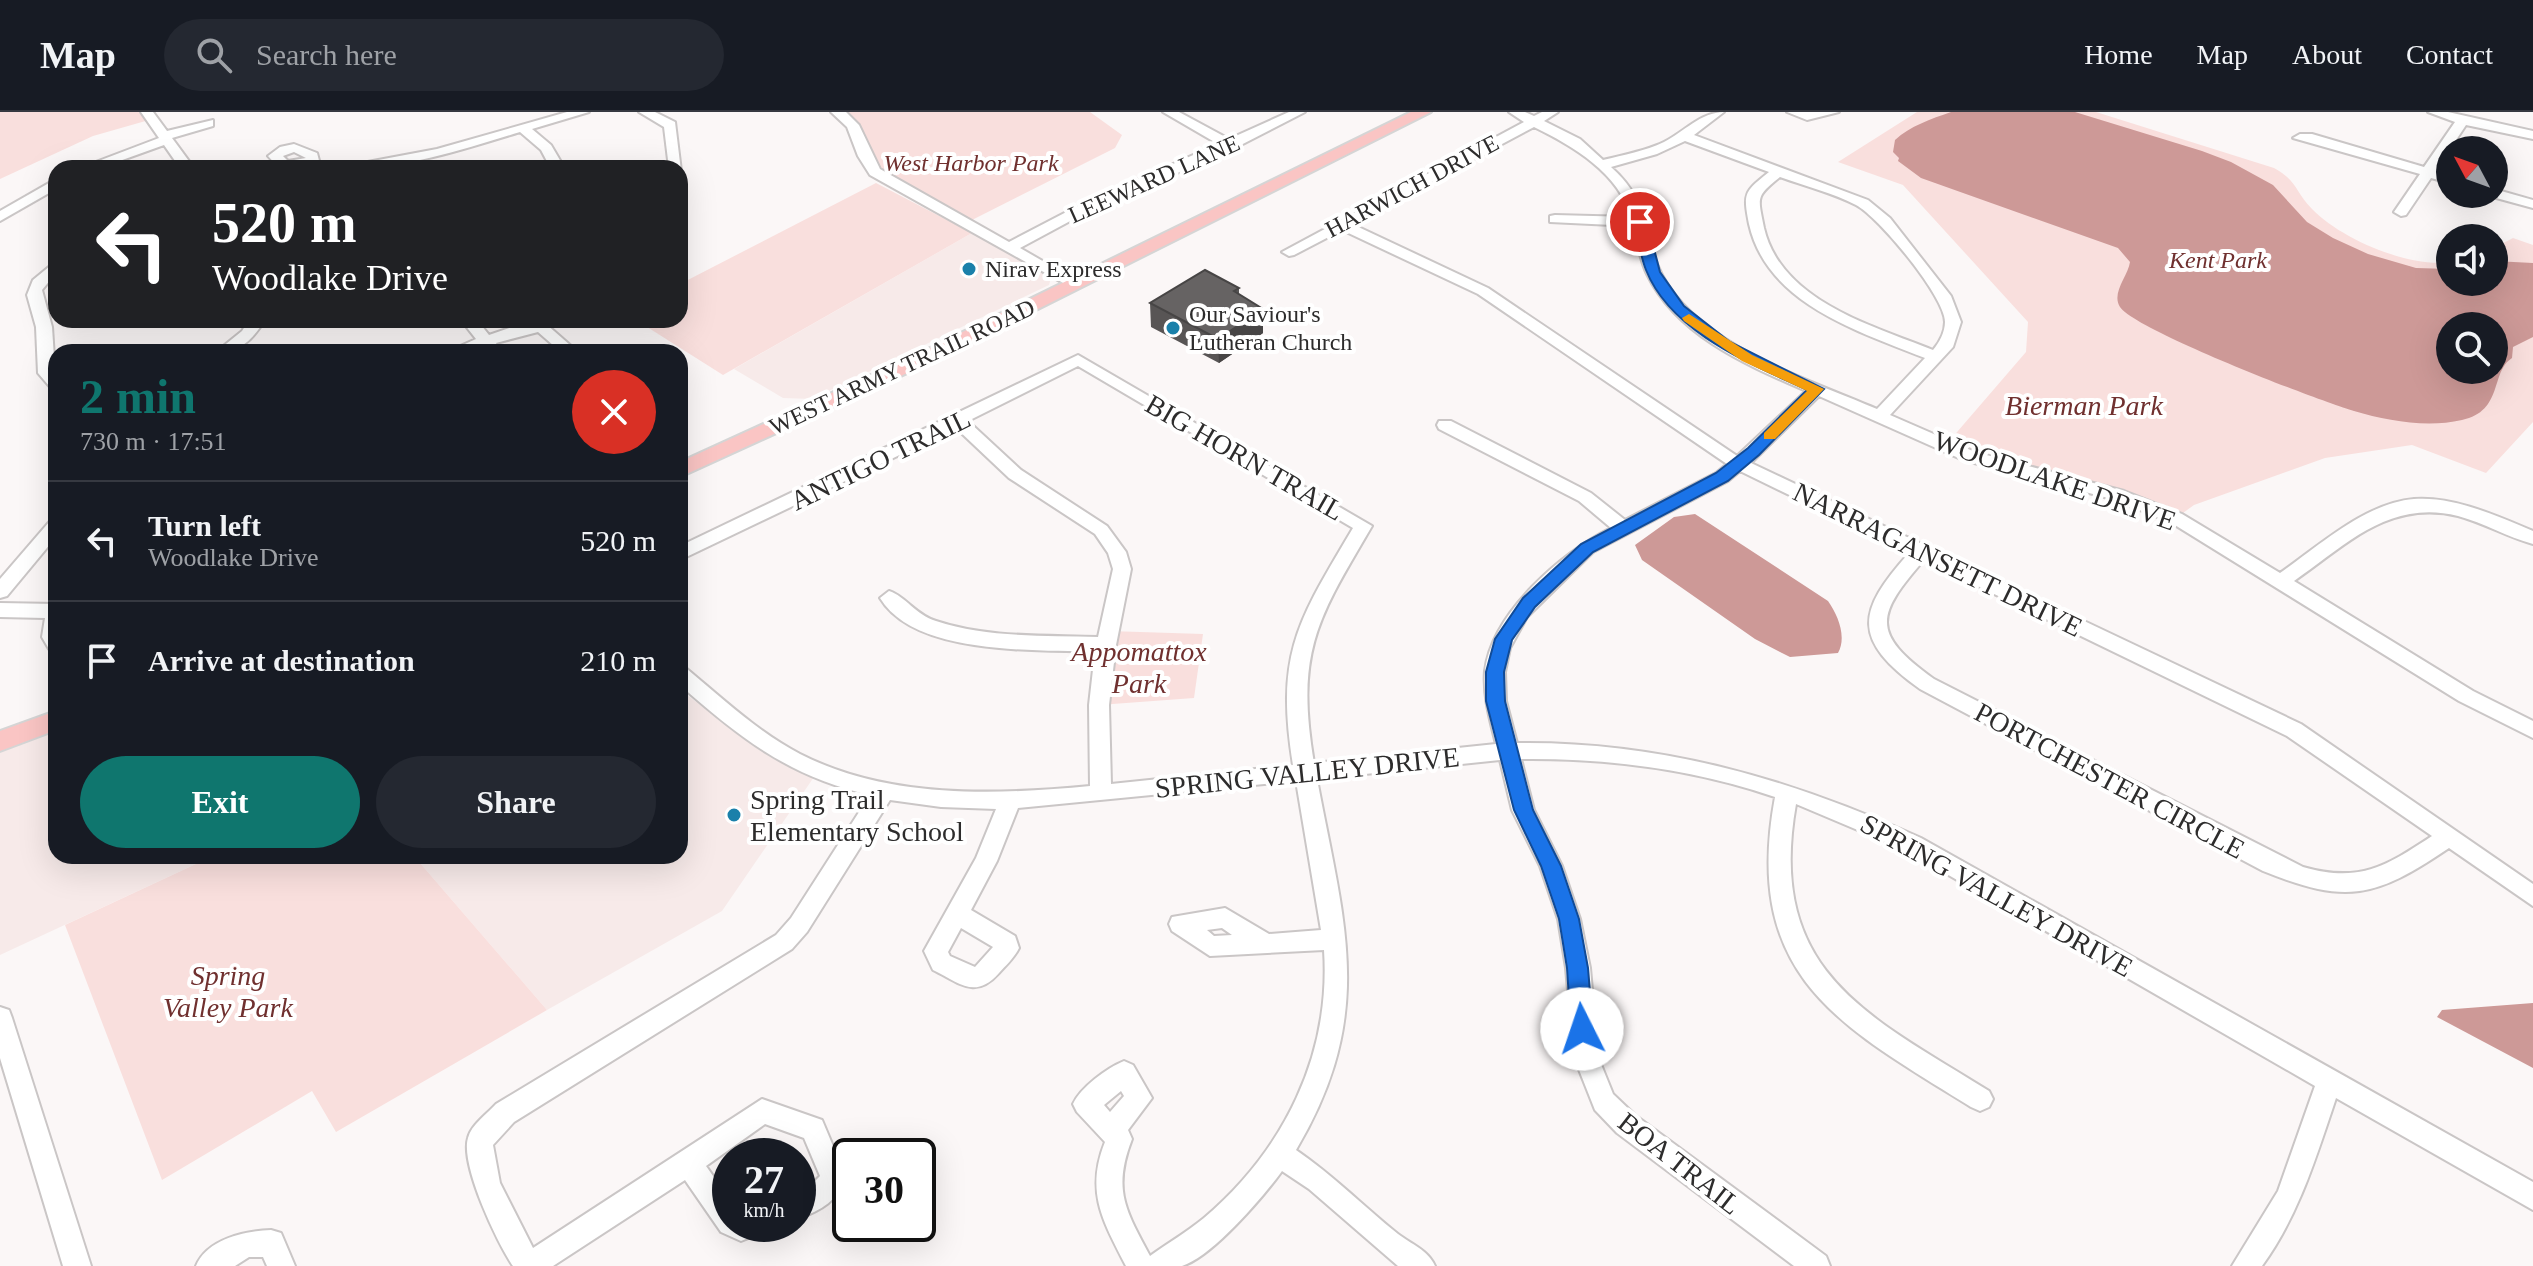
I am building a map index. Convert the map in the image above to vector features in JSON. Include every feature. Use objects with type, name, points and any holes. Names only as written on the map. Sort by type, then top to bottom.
[{"type":"main road","name":"WEST ARMY TRAIL ROAD","points":[[688,466],[894,373],[1423,112]]},
{"type":"main road","points":[[0,741],[48,723]]},
{"type":"street","points":[[147,112],[181,160]]},
{"type":"street","points":[[403,160],[439,153],[583,112]]},
{"type":"street","points":[[645,112],[670,125],[675,160]]},
{"type":"street","points":[[837,112],[855,126],[864,159],[875,172],[1074,285]]},
{"type":"street","points":[[1169,112],[1230,145]]},
{"type":"street","name":"LEEWARD LANE","points":[[1010,248],[1115,193],[1230,145],[1299,112]]},
{"type":"street","name":"WOODLAKE DRIVE","points":[[1515,112],[1575,142],[1604,164],[1625,189],[1640,222],[1653,272],[1679,309],[1725,345],[1879,417],[1984,461],[2095,488],[2143,504],[2195,528],[2466,696],[2533,730]]},
{"type":"street","name":"HARWICH DRIVE","points":[[1289,252],[1552,112]]},
{"type":"street","points":[[1604,164],[1654,153],[1687,137],[1718,112]]},
{"type":"street","points":[[1793,112],[1807,116],[1833,112]]},
{"type":"street","points":[[2434,112],[2533,135]]},
{"type":"street","points":[[2401,212],[2463,120]]},
{"type":"street","points":[[108,160],[208,123]]},
{"type":"street","points":[[522,127],[546,148],[553,160]]},
{"type":"street","points":[[1687,137],[1863,203],[1885,221],[1946,299],[1951,312],[1952,334],[1936,357],[1879,417]]},
{"type":"street","points":[[2300,138],[2312,138],[2436,175]]},
{"type":"street","points":[[1779,171],[1755,190],[1751,199],[1772,264],[1784,279],[1829,312],[1936,357]]},
{"type":"street","points":[[0,217],[48,188]]},
{"type":"street","points":[[2508,197],[2533,204]]},
{"type":"street","points":[[1555,219],[1640,222]]},
{"type":"street","name":"NARRAGANSETT DRIVE","points":[[1341,224],[1483,291],[1700,441],[1739,464],[2294,730],[2533,896]]},
{"type":"street","points":[[48,273],[38,284],[34,297],[44,323],[48,375]]},
{"type":"street","points":[[235,344],[252,328]]},
{"type":"street","points":[[476,328],[489,344]]},
{"type":"street","points":[[496,344],[521,329],[531,328]]},
{"type":"street","points":[[542,328],[561,344]]},
{"type":"street","name":"ANTIGO TRAIL","points":[[688,550],[1078,360]]},
{"type":"street","name":"BIG HORN TRAIL","points":[[1078,360],[1363,526],[1323,590],[1301,648],[1296,711],[1335,939],[1337,993],[1327,1055],[1306,1110],[1246,1195],[1214,1227],[1159,1266]]},
{"type":"street","name":"BOA TRAIL","points":[[1816,1266],[1661,1152],[1604,1102],[1586,1057],[1578,968],[1569,919],[1551,866],[1523,810],[1495,685],[1497,662],[1509,628],[1529,602],[1587,548],[1710,483],[1739,464],[1817,389]]},
{"type":"street","points":[[958,421],[1015,474],[1101,530],[1113,544],[1122,569],[1106,645],[1099,705],[1101,793]]},
{"type":"street","points":[[1445,425],[1585,497],[1622,527]]},
{"type":"street","points":[[2281,581],[2382,514],[2413,505],[2464,512],[2533,538]]},
{"type":"street","points":[[0,591],[48,534]]},
{"type":"street","name":"PORTCHESTER CIRCLE","points":[[1921,551],[1882,600],[1878,621],[1882,641],[1906,669],[1927,684],[2271,864],[2303,877],[2360,885],[2393,874],[2447,838]]},
{"type":"street","points":[[889,598],[914,620],[940,628],[991,637],[1106,645]]},
{"type":"street","points":[[0,610],[48,611]]},
{"type":"street","name":"SPRING VALLEY DRIVE","points":[[688,681],[751,734],[782,754],[848,781],[884,791],[950,800],[1009,802],[1508,751],[1617,754],[1683,765],[1787,792],[1913,844],[2533,1197]]},
{"type":"street","points":[[712,1146],[529,1265],[516,1247],[487,1185],[479,1141],[505,1113],[784,942],[799,925],[884,791]]},
{"type":"street","points":[[1787,792],[1778,837],[1782,897],[1794,938],[1813,976],[1851,1015],[1980,1099]]},
{"type":"street","points":[[957,914],[992,853],[1009,802]]},
{"type":"street","points":[[1266,945],[1335,939]]},
{"type":"street","points":[[0,1018],[77,1266]]},
{"type":"street","points":[[2246,1266],[2269,1234],[2289,1197],[2329,1082]]},
{"type":"street","points":[[724,1138],[762,1111],[813,1129],[833,1177],[828,1189],[816,1199]]},
{"type":"street","points":[[1111,1130],[1119,1139],[1106,1166],[1108,1200],[1140,1266]]},
{"type":"street","points":[[1278,1153],[1318,1180],[1380,1236],[1421,1266]]},
{"type":"street","points":[[688,1163],[712,1197]]},
{"type":"street","points":[[210,1266],[245,1244],[271,1243],[281,1266]]},
{"type":"shaded area","name":"Kent Park","points":[[1951,112],[2075,112],[2202,151],[2231,162],[2273,185],[2307,222],[2333,238],[2368,254],[2416,268],[2436,269],[2436,296],[2508,296],[2508,262],[2533,263],[2533,337],[2513,347],[2512,358],[2508,361],[2508,312],[2436,312],[2436,384],[2496,384],[2484,408],[2462,420],[2435,423],[2394,420],[2354,411],[2230,364],[2133,318],[2118,302],[2117,296],[2130,262],[2118,248],[1921,178],[1898,161],[1893,152],[1895,140],[1914,127]]},
{"type":"shaded area","points":[[972,233],[1046,274],[1051,278],[1049,285],[812,399],[783,398],[734,369]]},
{"type":"shaded area","points":[[1695,514],[1828,601],[1840,626],[1842,640],[1838,653],[1790,657],[1755,639],[1642,560],[1635,545],[1674,517]]},
{"type":"shaded area","name":"Spring Trail Elementary School","points":[[688,696],[736,731],[816,774],[722,911],[547,1010],[421,864],[688,864]]},
{"type":"shaded area","points":[[48,729],[48,864],[196,864],[0,955],[0,746]]},
{"type":"shaded area","points":[[2533,1003],[2533,1068],[2437,1017],[2442,1010]]},
{"type":"green space","points":[[0,112],[143,112],[149,120],[93,136],[0,179]]},
{"type":"green space","name":"West Harbor Park","points":[[844,112],[1090,112],[1122,135],[1115,148],[970,221],[873,165],[858,124]]},
{"type":"green space","name":"Kent Park","points":[[1917,112],[2096,112],[2274,168],[2292,182],[2312,209],[2340,231],[2396,256],[2436,263],[2436,296],[2508,296],[2508,241],[2513,238],[2533,245],[2533,422],[2486,473],[2412,445],[2325,458],[2194,505],[2176,518],[1945,446],[2026,352],[2028,322],[1903,185],[1838,162]]},
{"type":"green space","points":[[876,183],[972,233],[723,375],[688,353],[688,344],[674,344],[649,328],[688,328],[688,280]]},
{"type":"green space","name":"Appomattox Park","points":[[1109,631],[1203,634],[1194,698],[1099,705]]},
{"type":"green space","name":"Spring Valley Park","points":[[196,864],[421,864],[547,1010],[336,1132],[312,1091],[162,1180],[65,925]]},
{"type":"building","points":[[1205,270],[1239,288],[1234,291],[1263,309],[1218,339],[1150,303]]},
{"type":"slow traffic","points":[[1689,318],[1709,335],[1747,358],[1817,389],[1769,436]]},
{"type":"place","name":"Nirav Express","points":[[969,269]]},
{"type":"place","name":"Our Saviour's Lutheran Church","points":[[1173,328]]},
{"type":"place","name":"Spring Trail Elementary School","points":[[734,815]]},
{"type":"route","points":[[1582,1029],[1578,968],[1569,919],[1551,866],[1523,810],[1496,701],[1495,672],[1504,639],[1529,602],[1597,540],[1722,477],[1754,451],[1817,389],[1747,358],[1700,328],[1679,309],[1653,272],[1640,222]]},
{"type":"park label","name":"Bierman Park","points":[[2084,405]]}]
